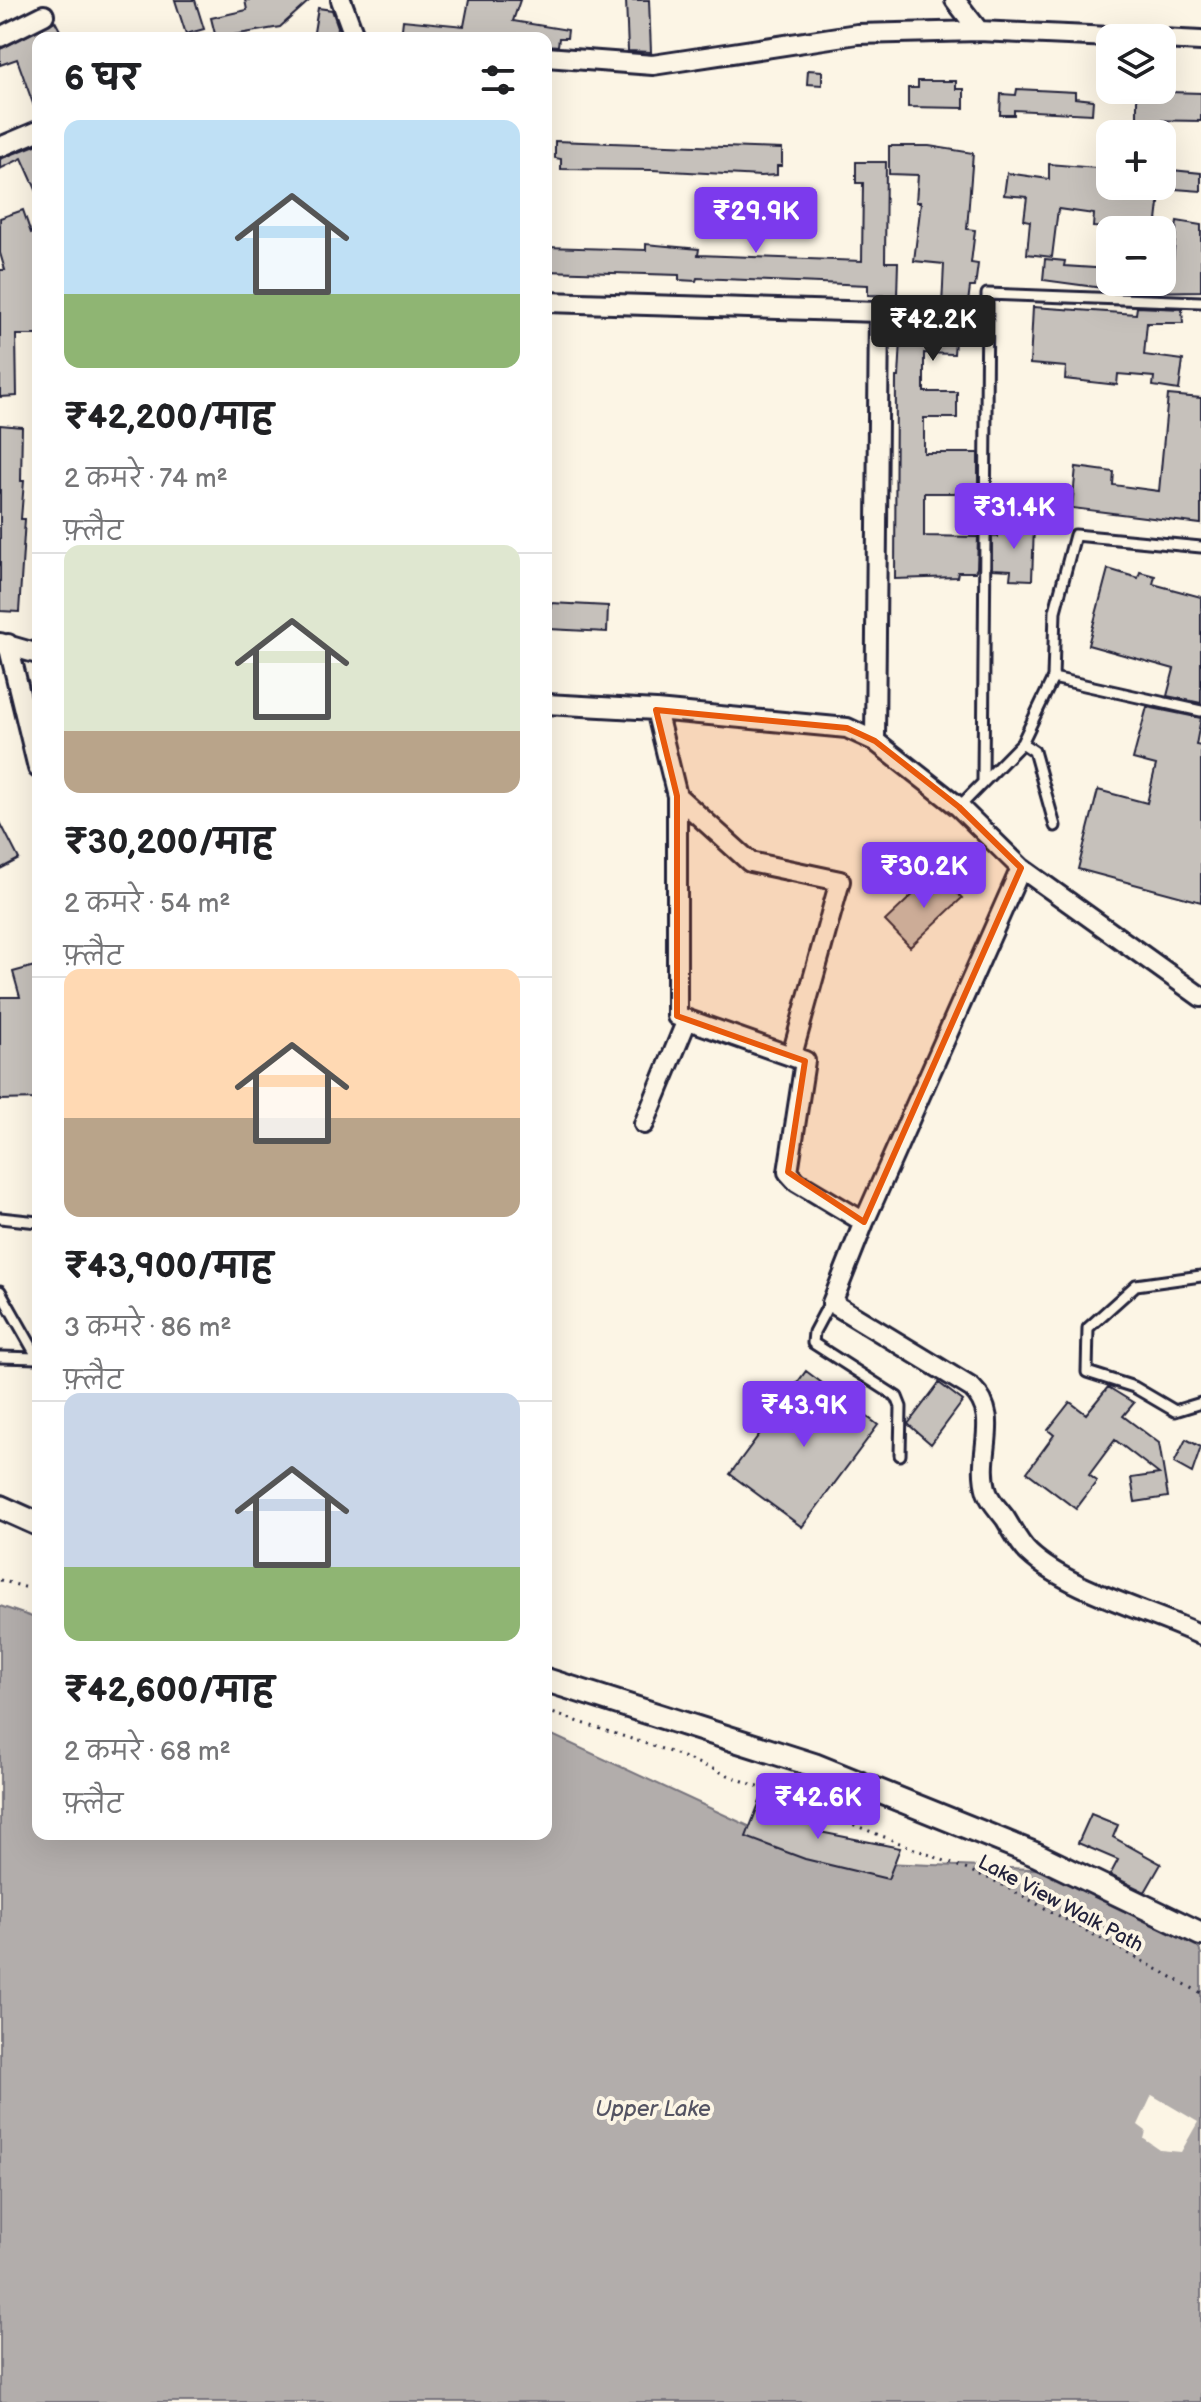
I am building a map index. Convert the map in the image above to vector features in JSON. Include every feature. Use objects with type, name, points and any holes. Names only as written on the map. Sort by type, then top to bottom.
[{"type":"street","points":[[341,0],[353,32]]},
{"type":"street","points":[[955,0],[979,31]]},
{"type":"street","points":[[0,37],[44,15]]},
{"type":"street","points":[[552,57],[653,65],[857,34],[979,31],[1096,36]]},
{"type":"street","points":[[1176,40],[1201,41]]},
{"type":"street","points":[[0,147],[32,134]]},
{"type":"street","points":[[552,302],[879,312],[875,741]]},
{"type":"street","points":[[4,644],[32,652]]},
{"type":"street","points":[[4,644],[32,746]]},
{"type":"street","points":[[552,704],[656,710],[847,728],[875,741],[959,807],[1021,868],[1201,997]]},
{"type":"street","points":[[656,710],[677,796],[677,1016],[805,1061],[788,1172],[797,1182],[864,1222]]},
{"type":"street","points":[[677,796],[750,862],[840,881],[792,1055]]},
{"type":"street","points":[[1021,868],[864,1222],[832,1303],[972,1388],[983,1399],[989,1412],[983,1454],[988,1493],[1029,1553],[1079,1585],[1162,1616],[1201,1635]]},
{"type":"street","points":[[644,1124],[687,1020]]},
{"type":"street","points":[[0,1507],[32,1521]]},
{"type":"street","points":[[552,1682],[814,1765],[1037,1855],[1201,1934]]},
{"type":"lane","points":[[983,780],[987,294],[1201,302]]},
{"type":"lane","points":[[959,807],[1022,743],[1053,678],[1055,611],[1075,535],[1201,547]]},
{"type":"lane","points":[[1053,678],[1201,711]]},
{"type":"lane","points":[[1022,743],[1034,751],[1055,826]]},
{"type":"lane","points":[[0,1218],[32,1221]]},
{"type":"lane","points":[[1201,1276],[1136,1285],[1088,1328],[1087,1372],[1134,1387],[1175,1411],[1201,1403]]},
{"type":"lane","points":[[0,1291],[32,1347]]},
{"type":"lane","points":[[832,1297],[814,1332],[813,1343],[897,1397],[901,1407],[900,1455]]},
{"type":"lane","points":[[0,1357],[32,1358]]},
{"type":"path","points":[[0,1580],[32,1589]]},
{"type":"path","name":"Lake View Walk Path","points":[[552,1713],[665,1750],[993,1880],[1201,1993]]},
{"type":"highlighted area","points":[[656,710],[847,728],[875,741],[959,807],[1021,868],[864,1222],[788,1172],[805,1061],[677,1016],[677,796]]},
{"type":"water","name":"Upper Lake","points":[[0,1606],[32,1617],[32,1840],[552,1840],[552,1735],[757,1830],[833,1861],[1055,1870],[1197,1944],[1201,1954],[1201,2402],[0,2402]]},
{"type":"pier","points":[[1152,2095],[1198,2122],[1181,2152],[1160,2150],[1144,2139],[1146,2131],[1138,2125]]},
{"type":"building","points":[[175,0],[195,0],[204,29],[185,32]]},
{"type":"building","points":[[245,0],[310,0],[280,27],[251,32],[214,32],[211,18],[247,10]]},
{"type":"building","points":[[469,0],[520,0],[513,21],[568,30],[567,38],[559,38],[558,46],[552,46],[552,32],[402,32],[403,20],[464,26]]},
{"type":"building","points":[[626,0],[649,0],[651,52],[628,51]]},
{"type":"building","points":[[318,8],[332,10],[337,32],[314,32]]},
{"type":"building","points":[[55,21],[61,32],[33,32]]},
{"type":"building","points":[[32,33],[32,101],[17,59],[0,65],[0,49]]},
{"type":"building","points":[[808,70],[822,71],[822,85],[807,84]]},
{"type":"building","points":[[918,81],[956,81],[956,89],[964,89],[964,108],[908,107],[908,88],[918,88]]},
{"type":"building","points":[[1017,89],[1075,92],[1075,98],[1093,100],[1092,114],[1014,110],[1014,115],[1000,115],[1001,94],[1016,95]]},
{"type":"building","points":[[1176,92],[1201,93],[1201,121],[1137,120],[1137,104],[1176,104]]},
{"type":"building","points":[[555,141],[782,149],[782,166],[777,166],[777,175],[761,176],[561,169],[561,159],[555,158]]},
{"type":"building","points":[[32,146],[32,180],[22,158],[0,169],[0,159]]},
{"type":"building","points":[[889,146],[929,146],[973,153],[967,229],[975,230],[971,263],[978,264],[975,287],[970,287],[963,341],[955,341],[954,354],[924,353],[924,392],[957,392],[957,418],[924,418],[924,453],[978,453],[978,493],[924,493],[924,536],[978,537],[975,572],[958,572],[957,577],[895,579],[896,377],[899,377],[903,303],[942,306],[944,264],[914,261],[921,202],[916,202],[918,175],[889,174]]},
{"type":"building","points":[[856,162],[886,162],[885,262],[898,262],[897,296],[868,295],[868,285],[697,278],[696,281],[679,280],[679,275],[552,271],[552,247],[646,250],[646,244],[699,249],[698,255],[862,261],[863,183],[856,183]]},
{"type":"building","points":[[1049,164],[1096,168],[1096,200],[1159,200],[1158,216],[1096,216],[1096,227],[1093,227],[1094,214],[1058,209],[1052,257],[1027,254],[1030,221],[1024,220],[1027,197],[1004,195],[1007,173],[1049,179]]},
{"type":"building","points":[[1176,170],[1201,173],[1201,191],[1176,189]]},
{"type":"building","points":[[23,210],[32,233],[32,335],[16,335],[17,396],[0,397],[0,270],[5,270],[0,253],[0,218]]},
{"type":"building","points":[[1177,221],[1201,225],[1201,291],[1176,291]]},
{"type":"building","points":[[1045,259],[1065,261],[1064,266],[1096,268],[1096,287],[1043,280]]},
{"type":"building","points":[[1033,307],[1136,314],[1137,307],[1182,309],[1183,323],[1147,323],[1144,355],[1183,360],[1179,390],[1153,386],[1154,377],[1118,374],[1117,385],[1065,379],[1066,367],[1030,364]]},
{"type":"building","points":[[1168,395],[1201,398],[1201,524],[1072,508],[1076,467],[1114,472],[1113,485],[1159,491]]},
{"type":"building","points":[[0,425],[22,427],[21,481],[24,481],[21,519],[25,519],[19,612],[0,611]]},
{"type":"building","points":[[999,524],[1034,526],[1032,580],[1010,579],[1011,570],[992,569],[992,537],[998,537]]},
{"type":"building","points":[[1108,569],[1138,578],[1140,572],[1155,576],[1153,584],[1201,597],[1201,703],[1167,696],[1174,669],[1088,645]]},
{"type":"building","points":[[552,603],[608,606],[607,632],[552,629]]},
{"type":"building","points":[[1147,707],[1201,718],[1196,745],[1201,746],[1201,902],[1078,869],[1098,790],[1147,803],[1156,765],[1133,759]]},
{"type":"building","points":[[0,822],[19,859],[0,869]]},
{"type":"building","points":[[937,872],[962,898],[910,947],[885,921]]},
{"type":"building","points":[[32,967],[32,1099],[0,1100],[0,997],[20,997],[13,972]]},
{"type":"building","points":[[806,1371],[878,1425],[802,1527],[730,1474]]},
{"type":"building","points":[[939,1383],[963,1401],[931,1444],[908,1424]]},
{"type":"building","points":[[1108,1387],[1134,1403],[1123,1416],[1159,1443],[1168,1497],[1135,1502],[1131,1478],[1159,1474],[1115,1440],[1089,1475],[1097,1481],[1076,1509],[1027,1472],[1054,1435],[1048,1430],[1070,1402],[1086,1414]]},
{"type":"building","points":[[1186,1439],[1201,1447],[1192,1473],[1174,1463]]},
{"type":"building","points":[[762,1796],[824,1821],[820,1832],[900,1848],[888,1879],[805,1859],[746,1837]]},
{"type":"building","points":[[1091,1814],[1118,1825],[1113,1837],[1161,1864],[1145,1892],[1110,1875],[1118,1860],[1078,1843]]}]
